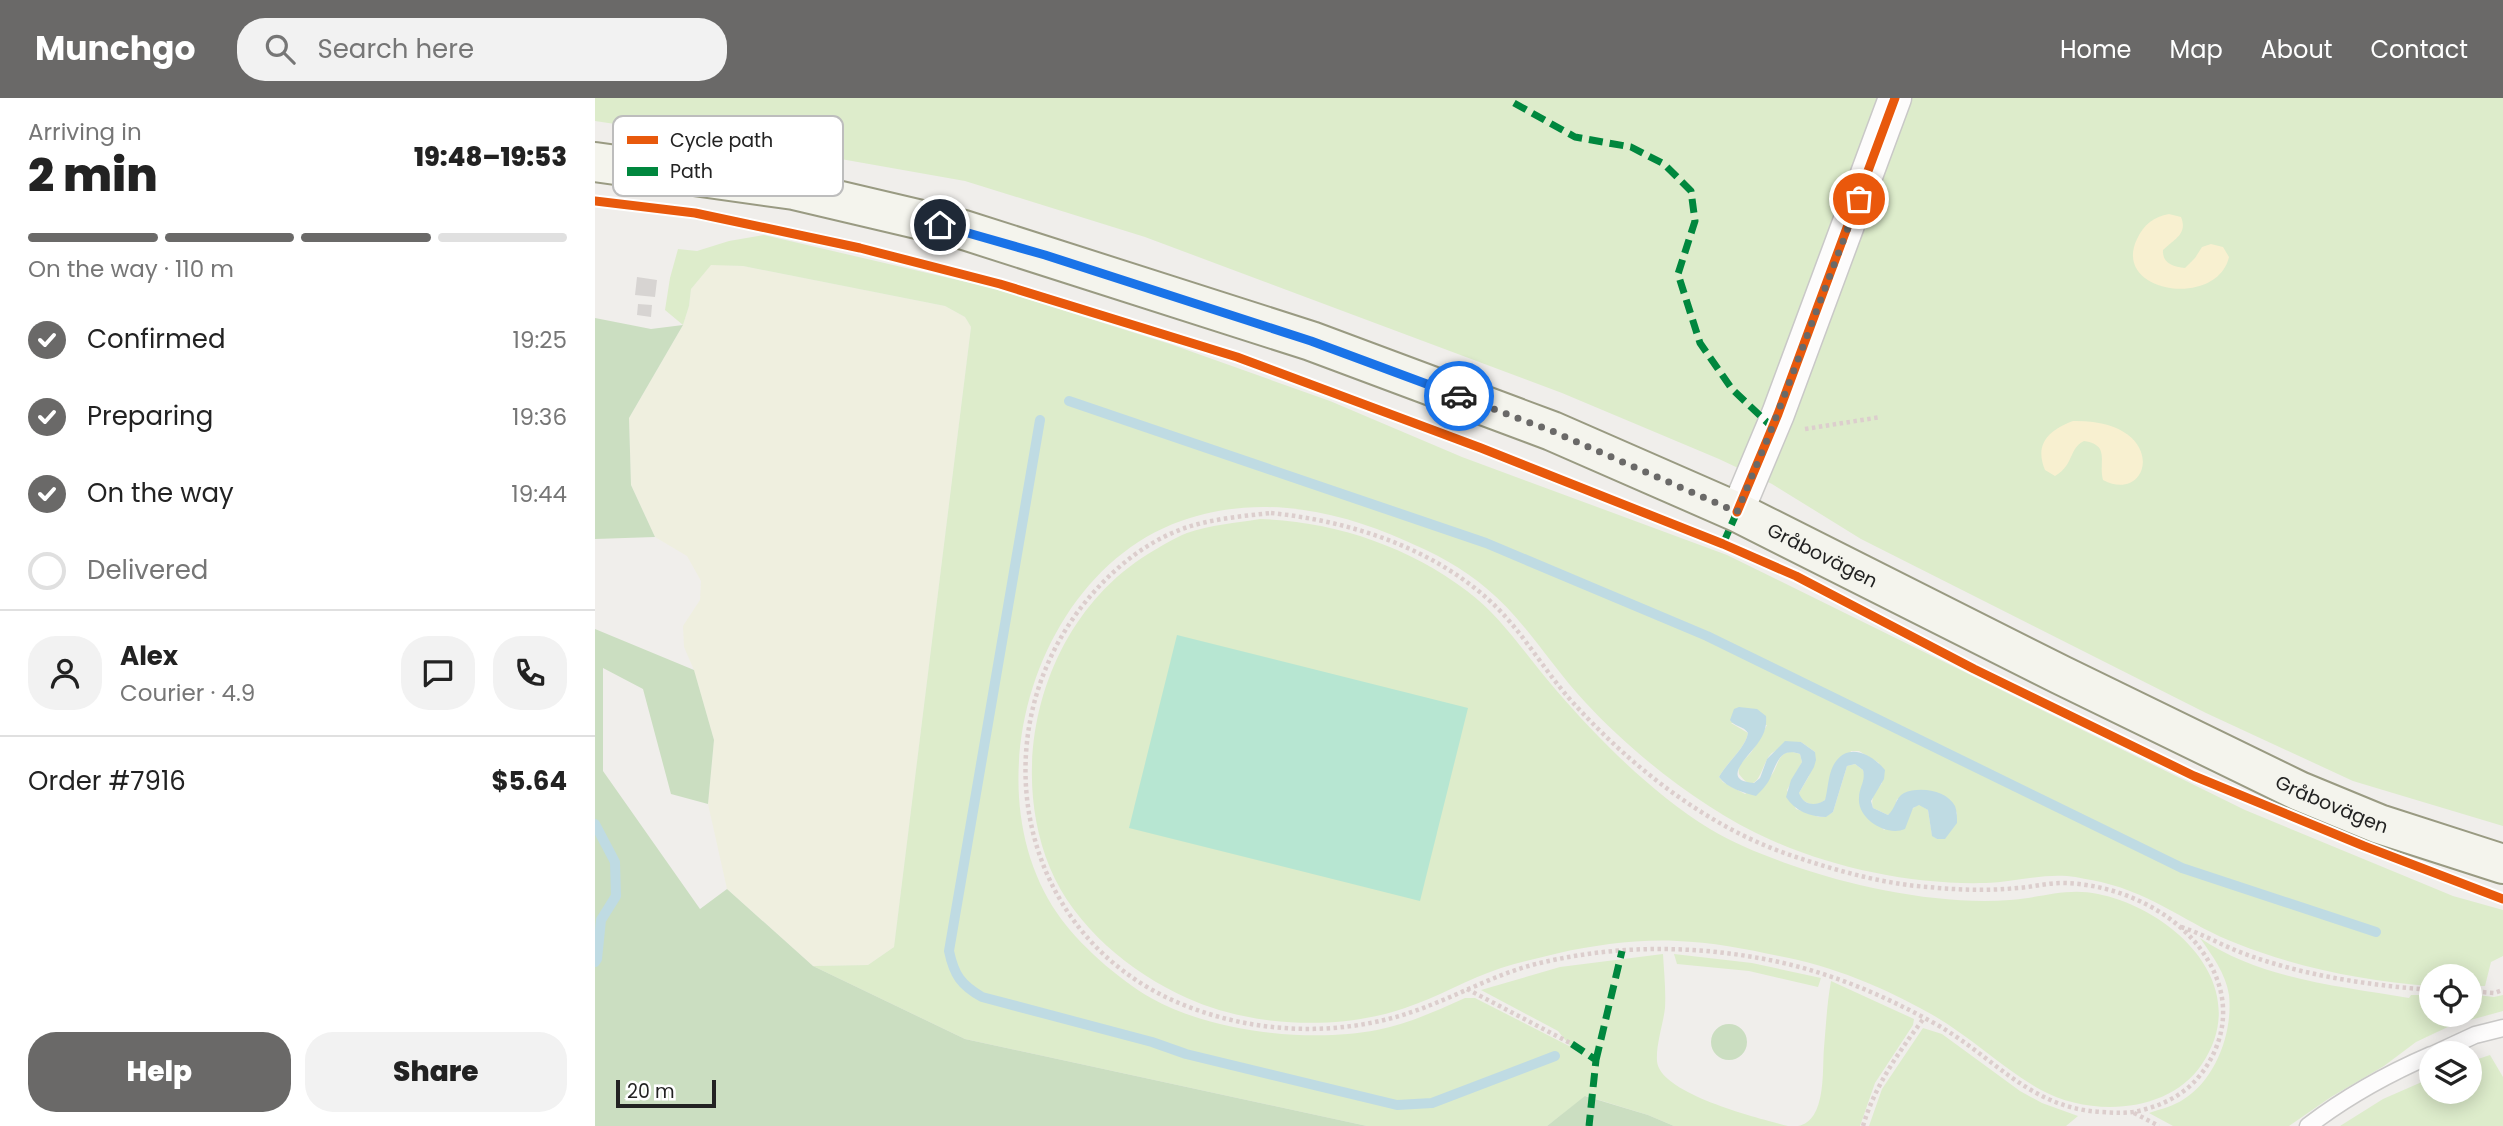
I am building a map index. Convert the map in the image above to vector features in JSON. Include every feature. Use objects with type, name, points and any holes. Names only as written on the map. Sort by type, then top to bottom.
[{"type":"main road","name":"Gråbovägen","points":[[595,162],[613,165]]},
{"type":"main road","name":"Gråbovägen","points":[[820,196],[964,230],[1045,255],[1311,341],[1552,431],[1737,512],[2299,791],[2379,824],[2503,864]]},
{"type":"street","points":[[1737,512],[1772,428],[1895,98]]},
{"type":"lane","points":[[2461,1041],[2503,1028]]},
{"type":"lane","points":[[2308,1126],[2386,1074],[2419,1060]]},
{"type":"path","points":[[1772,428],[1803,430],[1881,417]]},
{"type":"path","points":[[1284,514],[1310,517],[1365,531],[1434,562],[1471,585],[1495,606],[1573,704],[1615,744],[1668,789],[1736,834],[1795,857],[1864,876],[1920,887],[1981,890],[2021,888],[2055,882],[2109,890],[2138,899],[2180,927],[2197,944],[2214,968],[2224,999],[2223,1024],[2218,1045],[2199,1077],[2184,1091],[2154,1107],[2133,1113],[2095,1112],[2057,1105],[2008,1076],[1950,1032],[1924,1018],[1842,979],[1769,960],[1657,947],[1539,963],[1467,989],[1387,1020],[1351,1027],[1321,1030],[1256,1025],[1195,1009],[1170,999],[1121,967],[1098,948],[1075,922],[1052,887],[1031,830],[1026,795],[1028,736],[1038,687],[1055,646],[1077,612],[1108,575],[1141,551],[1181,529],[1229,518],[1284,514]]},
{"type":"path","points":[[2180,927],[2202,934],[2244,954],[2297,971],[2369,985],[2419,989]]},
{"type":"path","points":[[1467,989],[1572,1044]]},
{"type":"path","points":[[2482,992],[2494,993],[2503,990]]},
{"type":"path","points":[[1863,1126],[1881,1079],[1924,1018]]},
{"type":"path","points":[[2133,1113],[2159,1126]]},
{"type":"green space","points":[[595,98],[2503,98],[2503,826],[2353,781],[2206,713],[1861,539],[1772,484],[1562,393],[1145,237],[965,181],[843,159],[843,116],[613,116],[613,124],[595,121]]},
{"type":"green space","points":[[764,235],[992,288],[1170,344],[1330,401],[1462,457],[1727,555],[2245,810],[2453,896],[2503,910],[2503,956],[2491,962],[2485,986],[2482,986],[2482,964],[2419,964],[2419,985],[2382,981],[2308,967],[2261,952],[2220,936],[2139,894],[2101,882],[2071,876],[1986,883],[1932,881],[1849,867],[1796,850],[1721,814],[1672,780],[1625,742],[1585,702],[1500,601],[1458,568],[1438,556],[1379,530],[1324,513],[1267,507],[1238,508],[1181,521],[1131,547],[1088,586],[1055,634],[1032,689],[1020,747],[1020,806],[1032,862],[1065,925],[1112,971],[1151,998],[1175,1010],[1231,1026],[1292,1035],[1351,1034],[1377,1030],[1422,1017],[1465,998],[1475,998],[1571,1047],[1558,1031],[1481,990],[1560,967],[1663,954],[1665,1008],[1657,1055],[1662,1073],[1692,1094],[1713,1103],[1788,1126],[1674,1126],[1586,1096],[1547,1126],[1367,1126],[965,1039],[813,966],[868,965],[894,947],[971,327],[965,317],[945,306],[743,266],[711,265],[691,289],[683,325],[665,310],[670,278],[678,249],[697,251],[729,241]],"holes":[[[1731,723],[1767,725],[1739,767],[1739,774],[1751,783],[1758,778],[1770,755],[1780,749],[1801,742],[1815,752],[1809,776],[1799,793],[1800,798],[1809,804],[1819,804],[1825,800],[1851,751],[1859,751],[1879,763],[1882,783],[1873,797],[1873,808],[1888,815],[1894,810],[1897,799],[1933,794],[1947,799],[1957,814],[1937,839],[1932,835],[1928,810],[1919,804],[1884,830],[1859,798],[1865,777],[1863,770],[1855,764],[1847,766],[1833,812],[1819,817],[1796,809],[1787,790],[1802,762],[1800,754],[1792,752],[1783,755],[1769,778],[1745,794],[1719,777],[1743,745],[1748,733]]]},
{"type":"green space","points":[[711,264],[743,266],[945,306],[965,317],[971,327],[894,947],[868,965],[813,966],[727,889],[708,804],[714,740],[694,670],[684,647],[683,626],[700,600],[701,581],[687,556],[655,537],[631,485],[629,418],[683,325],[691,289]]},
{"type":"green space","points":[[595,318],[651,329],[683,325],[629,418],[631,485],[655,537],[595,539]]},
{"type":"green space","points":[[1260,519],[1315,525],[1369,539],[1420,561],[1444,575],[1492,613],[1573,709],[1648,783],[1689,815],[1749,849],[1843,881],[1899,893],[1983,901],[2087,892],[2126,902],[2153,916],[2177,934],[2198,955],[2212,979],[2219,1006],[2216,1035],[2202,1064],[2188,1081],[2170,1093],[2149,1101],[2105,1107],[2061,1099],[2013,1072],[1945,1023],[1876,986],[1799,960],[1728,946],[1690,942],[1632,942],[1559,953],[1501,968],[1405,1008],[1352,1020],[1324,1023],[1295,1023],[1239,1015],[1212,1008],[1166,988],[1125,961],[1107,945],[1089,928],[1060,889],[1050,868],[1037,826],[1032,781],[1034,737],[1044,693],[1060,652],[1083,614],[1113,581],[1148,554],[1182,535],[1214,526]]},
{"type":"green space","points":[[595,629],[694,670],[714,740],[708,804],[671,794],[643,689],[603,668],[603,771],[700,909],[727,889],[813,966],[965,1039],[1367,1126],[595,1126]]},
{"type":"green space","points":[[1177,635],[1468,708],[1420,901],[1129,828]]},
{"type":"green space","points":[[2200,938],[2223,952],[2274,972],[2328,985],[2409,998],[2411,995],[2419,995],[2419,1027],[2448,1027],[2416,1042],[2384,1066],[2289,1126],[2173,1126],[2149,1113],[2180,1101],[2195,1090],[2213,1067],[2225,1039],[2230,1009],[2229,995],[2218,965]]},
{"type":"green space","points":[[1674,954],[1752,963],[1821,978],[1818,987],[1749,971],[1677,964]]},
{"type":"green space","points":[[1831,981],[1914,1019],[1913,1025],[1875,1083],[1860,1126],[1798,1126],[1814,1115],[1821,1093]]},
{"type":"green space","points":[[2503,995],[2503,1011],[2482,1017],[2482,996]]},
{"type":"green space","points":[[1729,1024],[1742,1029],[1747,1042],[1742,1055],[1729,1060],[1716,1055],[1711,1042],[1716,1029]]},
{"type":"green space","points":[[1923,1028],[1942,1034],[2020,1091],[2042,1103],[2078,1116],[2066,1126],[1869,1126],[1882,1089]]},
{"type":"green space","points":[[2490,1055],[2503,1077],[2503,1126],[2340,1126],[2383,1099],[2419,1083],[2419,1104],[2482,1104],[2482,1058]]},
{"type":"green space","points":[[1585,1096],[1648,1115],[1674,1126],[1547,1126]]},
{"type":"sand","points":[[2169,214],[2181,217],[2183,228],[2179,236],[2163,250],[2164,258],[2169,264],[2185,268],[2202,247],[2211,244],[2223,247],[2229,257],[2221,273],[2206,284],[2169,288],[2152,282],[2139,272],[2133,257],[2137,239],[2150,222]]},
{"type":"sand","points":[[2073,421],[2104,424],[2125,433],[2138,446],[2143,460],[2141,472],[2133,481],[2120,485],[2103,480],[2101,450],[2098,446],[2084,441],[2076,448],[2066,467],[2055,476],[2045,470],[2041,453],[2046,439],[2057,429]]},
{"type":"water","points":[[1734,709],[1757,709],[1766,716],[1762,737],[1740,766],[1738,777],[1744,781],[1754,783],[1760,778],[1767,759],[1785,741],[1801,742],[1815,752],[1816,760],[1799,793],[1806,802],[1817,804],[1825,800],[1831,770],[1838,758],[1851,752],[1859,752],[1873,759],[1885,770],[1884,779],[1871,801],[1873,808],[1888,815],[1904,793],[1932,791],[1951,801],[1956,808],[1957,823],[1945,839],[1937,839],[1932,836],[1928,810],[1919,805],[1913,808],[1905,829],[1890,830],[1875,824],[1863,813],[1860,806],[1859,794],[1864,774],[1855,764],[1847,766],[1833,812],[1826,817],[1803,812],[1786,797],[1791,780],[1802,762],[1800,754],[1794,752],[1781,757],[1768,782],[1756,796],[1731,787],[1719,777],[1743,745],[1748,733],[1730,720]]},
{"type":"building","points":[[637,277],[657,280],[655,297],[635,295]]},
{"type":"building","points":[[638,304],[652,305],[651,317],[637,315]]},
{"type":"waterway","points":[[1069,401],[1486,543],[1707,636],[2182,868],[2376,932]]},
{"type":"waterway","points":[[1040,420],[949,951],[953,967],[960,978],[982,997],[1152,1042],[1186,1054],[1397,1105],[1432,1103],[1555,1056]]},
{"type":"waterway","points":[[595,824],[615,862],[616,896],[601,920],[595,962]]},
{"type":"marked path","points":[[1514,103],[1575,137],[1631,147],[1664,164],[1691,191],[1695,221],[1678,274],[1700,343],[1732,389],[1772,427]]},
{"type":"marked path","points":[[1723,544],[1737,512]]},
{"type":"marked path","points":[[1596,1060],[1622,951]]},
{"type":"marked path","points":[[1572,1044],[1596,1060],[1589,1126]]},
{"type":"cycle path","points":[[1737,512],[1778,414],[1895,98]]},
{"type":"cycle path","points":[[595,201],[695,213],[860,248],[1000,284],[1237,357],[1481,448],[1723,544],[1796,576],[1974,669],[2194,776],[2364,846],[2503,899]]},
{"type":"way so far","points":[[1459,396],[1552,431],[1737,512],[1772,428],[1859,199]]},
{"type":"route","points":[[940,225],[1045,255],[1311,341],[1459,396]]}]
